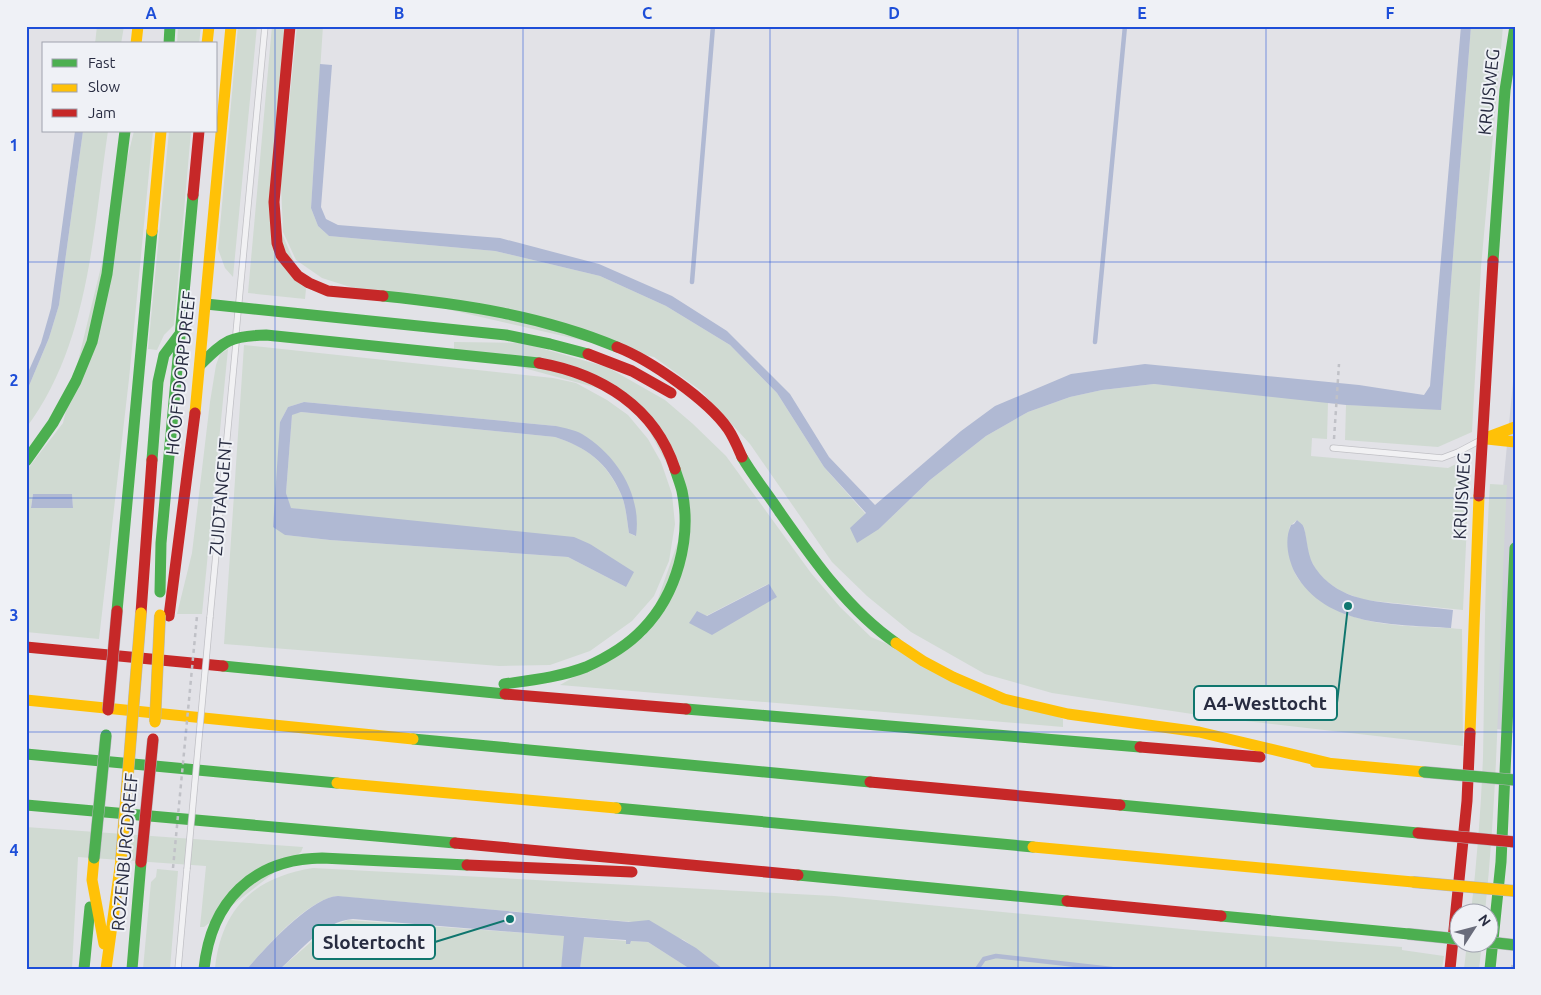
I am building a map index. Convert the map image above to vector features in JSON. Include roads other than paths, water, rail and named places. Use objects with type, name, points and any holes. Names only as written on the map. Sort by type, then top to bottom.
[{"type":"main road","points":[[136,42],[138,26]]},
{"type":"main road","points":[[169,42],[170,26]]},
{"type":"main road","points":[[207,42],[209,26]]},
{"type":"main road","name":"HOOFDDORPDREEF","points":[[154,739],[165,615],[200,365],[231,26]]},
{"type":"main road","points":[[290,26],[274,202],[277,243],[281,255],[298,276],[308,283],[328,290],[440,302],[495,311],[543,322],[594,337],[630,352],[665,372],[686,388],[728,429],[743,459],[814,561],[846,597],[882,633],[953,677],[1004,699],[1068,714],[1200,732],[1329,763]]},
{"type":"main road","name":"KRUISWEG","points":[[1450,969],[1466,801],[1476,529],[1504,100],[1514,26]]},
{"type":"main road","points":[[26,461],[53,423],[76,381],[92,342],[107,274],[125,132]]},
{"type":"main road","name":"ROZENBURGDREEF","points":[[106,965],[92,880],[161,132]]},
{"type":"main road","name":"HOOFDDORPDREEF","points":[[165,615],[161,543],[199,132]]},
{"type":"main road","points":[[188,256],[206,304]]},
{"type":"main road","points":[[206,304],[496,334],[546,341],[582,351],[616,364],[653,382],[681,399]]},
{"type":"main road","points":[[180,333],[206,304]]},
{"type":"main road","name":"HOOFDDORPDREEF","points":[[131,737],[158,382],[164,355],[180,333]]},
{"type":"main road","points":[[200,365],[222,343],[236,336],[266,335],[550,364],[586,376],[613,389],[629,401],[655,428],[675,465],[684,501],[685,538],[677,574],[662,604],[653,617],[642,630],[613,653],[572,673],[555,678],[462,690]]},
{"type":"main road","points":[[703,418],[743,459]]},
{"type":"main road","points":[[1483,439],[1515,427]]},
{"type":"main road","points":[[1483,439],[1515,442]]},
{"type":"main road","points":[[1490,969],[1501,862],[1515,548]]},
{"type":"main road","points":[[26,648],[462,690],[1515,780]]},
{"type":"main road","points":[[26,700],[272,726],[1515,842]]},
{"type":"main road","name":"ROZENBURGDREEF","points":[[106,965],[121,860],[131,737]]},
{"type":"main road","name":"ROZENBURGDREEF","points":[[132,969],[154,739]]},
{"type":"main road","points":[[26,754],[1515,891]]},
{"type":"main road","points":[[26,805],[830,878],[1448,938]]},
{"type":"main road","points":[[204,969],[209,938],[214,923],[232,897],[248,882],[267,869],[296,860],[322,858],[551,870],[830,878]]},
{"type":"main road","points":[[84,969],[92,880]]},
{"type":"main road","points":[[1498,943],[1515,945]]},
{"type":"lane","name":"ZUIDTANGENT","points":[[178,969],[265,26]]},
{"type":"lane","points":[[1333,448],[1442,458],[1483,439]]},
{"type":"water","points":[[1461,26],[1471,26],[1441,410],[1346,405],[1154,384],[1102,390],[1070,397],[1028,412],[986,436],[930,480],[879,529],[857,543],[850,528],[866,513],[824,467],[777,393],[730,345],[666,306],[600,276],[495,251],[329,236],[318,226],[311,208],[320,64],[332,65],[321,207],[326,219],[338,225],[500,238],[599,264],[672,296],[727,331],[790,394],[829,457],[875,505],[961,431],[995,406],[1071,374],[1145,364],[1359,385],[1424,395],[1430,386]]},
{"type":"water","points":[[75,132],[83,132],[59,305],[49,338],[26,393],[26,377],[41,343],[51,308]]},
{"type":"water","points":[[304,402],[556,426],[582,434],[606,453],[616,465],[631,491],[637,521],[636,536],[629,533],[623,498],[609,473],[586,451],[555,437],[301,412],[292,415],[286,493],[291,508],[574,537],[590,544],[634,572],[626,587],[568,557],[285,535],[273,527],[280,422],[288,407]]},
{"type":"water","points":[[33,494],[72,494],[73,508],[31,508]]},
{"type":"water","points":[[1297,520],[1304,527],[1309,554],[1313,564],[1333,586],[1343,592],[1364,599],[1453,610],[1451,628],[1364,620],[1343,614],[1325,604],[1308,591],[1295,573],[1290,562],[1288,549],[1289,531],[1291,525]]},
{"type":"water","points":[[769,584],[777,597],[712,635],[689,623],[697,611],[707,616]]},
{"type":"water","points":[[338,896],[629,922],[649,920],[696,948],[723,969],[690,969],[648,942],[631,941],[630,944],[626,944],[626,940],[584,937],[580,969],[561,969],[564,936],[353,919],[342,921],[322,931],[280,969],[247,969],[302,914],[327,899]]},
{"type":"waterway","points":[[692,282],[713,26]]},
{"type":"waterway","points":[[1095,342],[1125,26]]},
{"type":"waterway","points":[[977,969],[984,959],[996,956],[1112,969]]},
{"type":"place","name":"A4-Westtocht","points":[[1348,606]]},
{"type":"place","name":"Slotertocht","points":[[510,919]]}]
